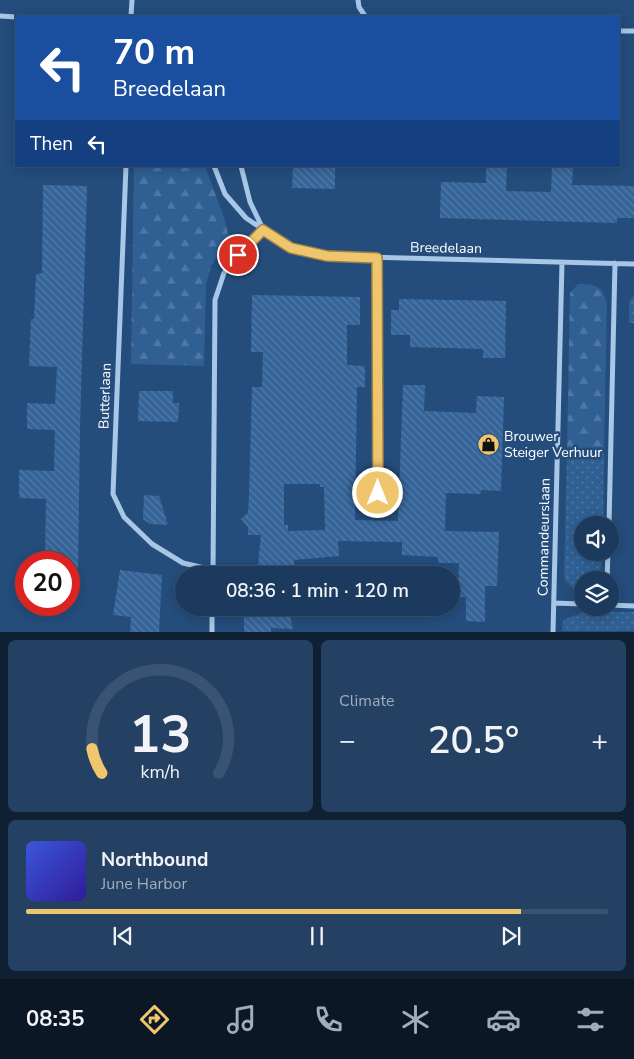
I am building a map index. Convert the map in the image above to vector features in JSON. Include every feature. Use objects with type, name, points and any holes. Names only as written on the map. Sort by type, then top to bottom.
[{"type":"street","points":[[131,15],[132,0]]},
{"type":"street","points":[[358,0],[359,7],[364,15]]},
{"type":"street","points":[[0,16],[15,17]]},
{"type":"street","points":[[620,31],[634,31]]},
{"type":"street","name":"Butterlaan","points":[[126,167],[113,494],[124,517],[152,544],[184,563],[194,566]]},
{"type":"street","name":"Breedelaan","points":[[214,167],[225,194],[246,218],[291,248],[327,256],[634,264]]},
{"type":"street","points":[[241,167],[250,202],[263,230]]},
{"type":"street","name":"Butterlaan","points":[[213,566],[215,300],[224,273],[238,255],[263,230]]},
{"type":"street","name":"Commandeurslaan","points":[[553,632],[562,262]]},
{"type":"street","points":[[608,516],[616,263]]},
{"type":"street","points":[[554,603],[574,604]]},
{"type":"street","points":[[619,605],[634,606]]},
{"type":"street","points":[[212,616],[212,632]]},
{"type":"lane","points":[[377,258],[378,513]]},
{"type":"green space","points":[[134,167],[205,167],[225,220],[228,235],[226,245],[211,266],[206,284],[204,366],[131,364]]},
{"type":"green space","points":[[578,284],[594,285],[600,289],[607,304],[604,453],[567,451],[570,293]]},
{"type":"green space","points":[[634,294],[634,323],[629,323],[629,302]]},
{"type":"green space","points":[[567,451],[604,453],[603,516],[574,516],[574,561],[601,561],[601,571],[574,571],[574,589],[564,578]]},
{"type":"green space","points":[[619,612],[634,612],[634,631],[562,631],[563,620],[574,616],[619,616]]},
{"type":"building","points":[[293,167],[335,167],[335,189],[292,188]]},
{"type":"building","points":[[486,167],[507,167],[506,191],[551,192],[552,167],[573,167],[572,185],[634,186],[634,218],[617,218],[617,223],[440,218],[441,182],[486,183]]},
{"type":"building","points":[[43,185],[87,186],[78,551],[45,551],[46,499],[19,498],[19,470],[54,471],[55,430],[27,429],[27,403],[55,404],[57,367],[29,366],[31,319],[34,319],[36,274],[42,273]]},
{"type":"building","points":[[252,295],[360,297],[360,325],[347,325],[347,365],[365,366],[365,387],[357,387],[355,520],[398,521],[403,385],[425,385],[424,411],[476,413],[477,396],[504,397],[501,491],[481,490],[481,494],[446,493],[445,531],[499,532],[497,586],[485,586],[485,622],[466,621],[466,597],[460,597],[459,563],[438,563],[438,557],[402,555],[402,542],[338,541],[339,556],[294,560],[294,566],[258,566],[261,535],[248,535],[248,527],[241,519],[248,513],[252,387],[262,387],[263,352],[251,352]],"holes":[[[284,484],[320,484],[320,487],[324,487],[325,530],[288,531],[288,525],[284,525]]]},
{"type":"building","points":[[399,299],[506,301],[505,358],[483,358],[483,349],[410,347],[410,335],[391,335],[391,310],[399,310]]},
{"type":"building","points":[[139,391],[173,391],[173,403],[179,403],[178,422],[138,421]]},
{"type":"building","points":[[144,495],[159,496],[168,525],[150,524],[143,519]]},
{"type":"building","points":[[120,570],[162,575],[159,632],[130,632],[131,617],[113,615]]},
{"type":"building","points":[[244,616],[290,616],[293,629],[271,628],[271,632],[244,632]]},
{"type":"place","name":"Brouwer Steiger Verhuur","points":[[488,444]]},
{"type":"route","points":[[238,255],[263,230],[291,248],[327,256],[377,258],[378,493]]}]
